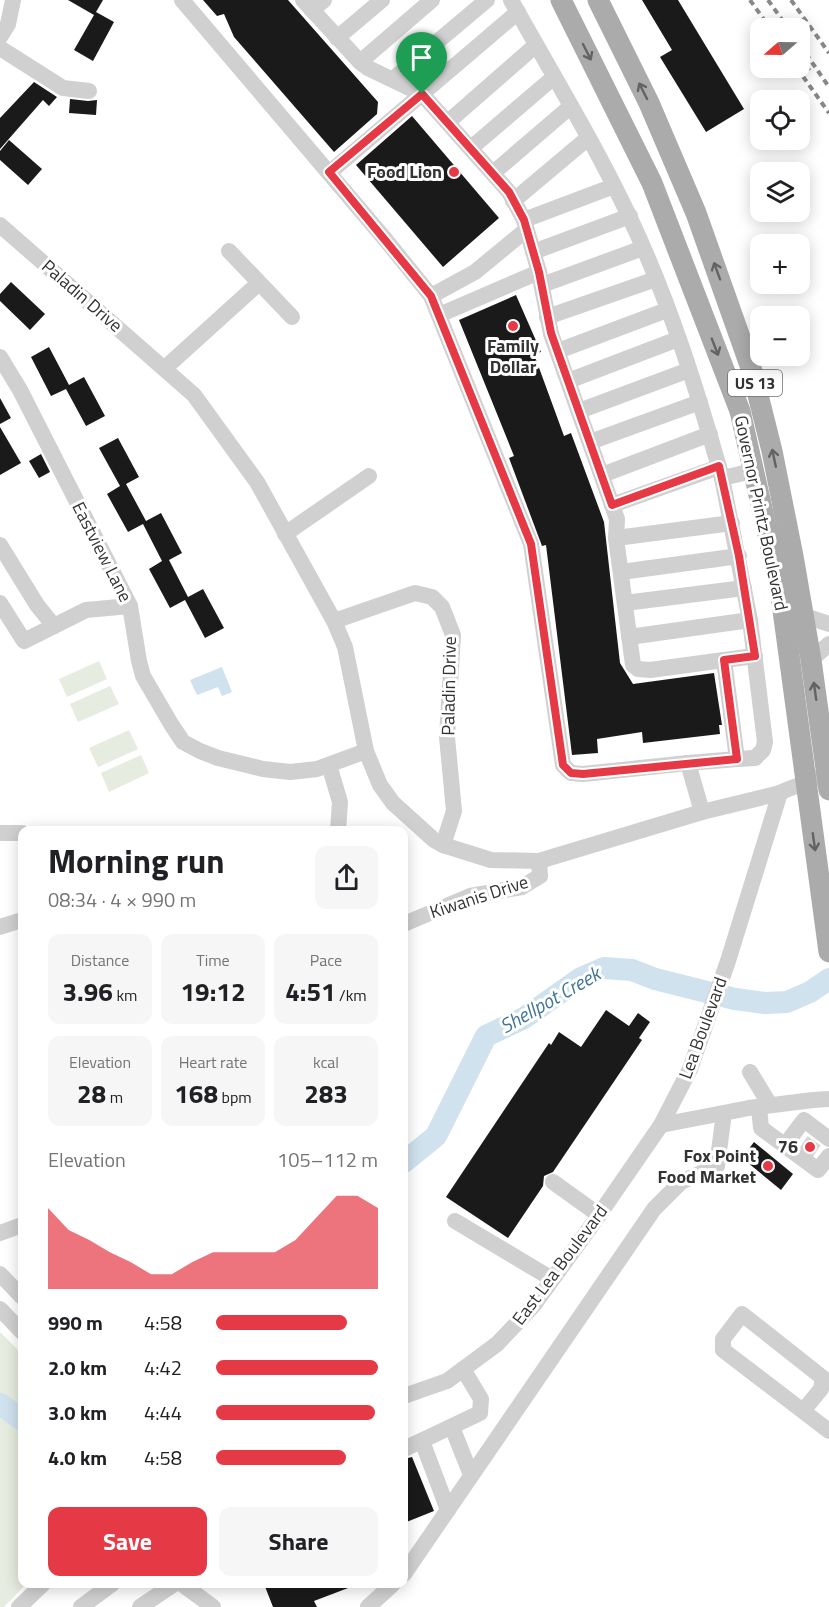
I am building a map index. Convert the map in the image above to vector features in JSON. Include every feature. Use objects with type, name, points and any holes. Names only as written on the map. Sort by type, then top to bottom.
[{"type":"main road","name":"Governor Printz Boulevard","points":[[561,0],[652,183],[740,411],[780,588],[829,952]]},
{"type":"main road","name":"Governor Printz Boulevard","points":[[598,0],[650,104],[696,213],[752,371],[772,451],[811,660],[828,783]]},
{"type":"main road","points":[[753,471],[765,479],[793,606],[802,615]]},
{"type":"street","points":[[0,37],[8,24],[13,0]]},
{"type":"street","points":[[182,0],[431,296],[531,544],[563,765],[571,773],[583,774],[755,758],[763,750],[765,742],[750,620],[721,472],[700,402],[656,279],[630,216],[514,6],[422,94],[329,172]]},
{"type":"street","points":[[337,38],[382,0]]},
{"type":"street","points":[[360,62],[432,0]]},
{"type":"street","points":[[393,79],[487,0]]},
{"type":"street","points":[[313,3],[337,38],[360,62],[422,94],[509,192],[525,225],[540,278],[547,317],[617,519],[616,538],[633,665],[638,669],[650,670],[755,656]]},
{"type":"street","points":[[448,122],[536,45]]},
{"type":"street","points":[[0,48],[63,88],[89,91]]},
{"type":"street","points":[[471,148],[554,77]]},
{"type":"street","points":[[493,174],[570,107]]},
{"type":"street","points":[[513,201],[588,138]]},
{"type":"street","points":[[431,296],[475,272],[525,225],[614,186]]},
{"type":"street","points":[[533,252],[630,216]]},
{"type":"street","name":"Paladin Drive","points":[[0,225],[194,395],[257,482],[334,621],[345,647],[366,752],[380,785],[393,803],[443,845],[490,860],[539,861],[702,812],[780,793]]},
{"type":"street","points":[[439,315],[540,278],[643,248]]},
{"type":"street","points":[[229,251],[292,317]]},
{"type":"street","points":[[547,317],[656,279]]},
{"type":"street","points":[[165,368],[259,283]]},
{"type":"street","points":[[558,351],[667,310]]},
{"type":"street","points":[[568,381],[678,339]]},
{"type":"street","name":"Eastview Lane","points":[[0,357],[20,390],[130,606],[143,676],[183,742],[200,752],[218,758],[262,769],[298,772],[366,752]]},
{"type":"street","points":[[579,411],[689,370]]},
{"type":"street","points":[[590,442],[700,402]]},
{"type":"street","points":[[602,475],[710,434]]},
{"type":"street","points":[[612,505],[721,472],[753,471]]},
{"type":"street","points":[[285,534],[369,476]]},
{"type":"street","points":[[616,538],[732,523]]},
{"type":"street","points":[[0,545],[37,605],[54,626]]},
{"type":"street","points":[[621,572],[739,556]]},
{"type":"street","points":[[625,603],[744,588]]},
{"type":"street","name":"Paladin Drive","points":[[334,621],[415,593],[432,597],[442,607],[453,635],[447,736],[454,811],[443,845]]},
{"type":"street","points":[[0,603],[24,641],[86,610],[130,606]]},
{"type":"street","points":[[802,615],[829,624]]},
{"type":"street","points":[[629,638],[750,620]]},
{"type":"street","points":[[811,660],[829,644]]},
{"type":"street","points":[[724,660],[737,759]]},
{"type":"street","points":[[688,763],[702,812]]},
{"type":"street","points":[[328,765],[340,802],[338,826]]},
{"type":"street","points":[[780,793],[796,785],[828,783]]},
{"type":"street","name":"Lea Boulevard","points":[[661,1125],[690,1069],[728,961],[780,793]]},
{"type":"street","points":[[1,833],[18,833]]},
{"type":"street","name":"Kiwanis Drive","points":[[408,922],[470,896],[522,887],[540,876],[539,861]]},
{"type":"street","points":[[0,927],[18,921]]},
{"type":"street","points":[[750,1072],[765,1106],[761,1128],[803,1156],[818,1170],[829,1156]]},
{"type":"street","points":[[661,1125],[765,1106],[829,1099]]},
{"type":"street","points":[[801,1101],[804,1120],[822,1136]]},
{"type":"street","points":[[408,1570],[654,1209],[681,1182],[717,1166],[724,1113]]},
{"type":"street","points":[[785,1145],[804,1120]]},
{"type":"street","name":"East Lea Boulevard","points":[[408,1395],[447,1381],[464,1369],[497,1344],[533,1306],[661,1125]]},
{"type":"street","points":[[553,1182],[599,1215]]},
{"type":"street","points":[[455,1221],[552,1279]]},
{"type":"street","points":[[0,1233],[18,1227]]},
{"type":"street","points":[[0,1274],[18,1293]]},
{"type":"street","points":[[0,1309],[18,1328]]},
{"type":"street","points":[[803,1412],[821,1389],[823,1378],[742,1314],[723,1339],[723,1350],[803,1412],[829,1431]]},
{"type":"street","points":[[408,1447],[480,1413],[482,1399],[464,1369]]},
{"type":"street","points":[[452,1427],[471,1475]]},
{"type":"street","points":[[422,1442],[448,1510]]},
{"type":"street","points":[[19,1607],[39,1588]]},
{"type":"street","points":[[81,1607],[107,1588]]},
{"type":"street","points":[[140,1607],[168,1588]]},
{"type":"street","points":[[191,1588],[213,1607]]},
{"type":"street","points":[[368,1607],[389,1588]]},
{"type":"shaded area","points":[[99,661],[107,679],[67,697],[59,679]]},
{"type":"shaded area","points":[[110,686],[119,704],[78,722],[70,704]]},
{"type":"shaded area","points":[[129,730],[138,749],[98,767],[89,748]]},
{"type":"shaded area","points":[[141,755],[149,773],[109,792],[101,773]]},
{"type":"shaded area","points":[[0,1332],[18,1350],[18,1588],[22,1588],[4,1607],[0,1607]]},
{"type":"water","points":[[222,667],[232,692],[222,696],[218,687],[197,695],[190,680]]},
{"type":"building","points":[[68,0],[103,0],[96,12],[114,22],[93,61],[74,50],[94,15]]},
{"type":"building","points":[[203,0],[288,0],[378,102],[377,114],[334,152],[234,37],[224,14],[217,16]]},
{"type":"building","points":[[642,0],[678,0],[744,109],[706,132],[660,57],[672,50]]},
{"type":"building","points":[[34,82],[57,97],[49,106],[43,100],[0,149],[0,118]]},
{"type":"building","points":[[70,99],[97,100],[96,115],[69,113]]},
{"type":"building","points":[[412,116],[499,218],[443,267],[356,165]]},
{"type":"building","points":[[9,140],[42,169],[28,185],[0,160],[0,151]]},
{"type":"building","points":[[11,282],[45,314],[30,330],[0,301],[0,294]]},
{"type":"building","points":[[516,295],[541,352],[534,354],[564,436],[571,433],[604,522],[620,663],[633,684],[714,673],[722,725],[719,725],[720,734],[643,743],[642,732],[597,739],[598,753],[572,755],[546,545],[542,546],[509,458],[514,456],[459,320]]},
{"type":"building","points":[[49,347],[69,385],[84,377],[105,416],[86,426],[66,389],[51,396],[31,357]]},
{"type":"building","points":[[0,398],[11,418],[0,424]]},
{"type":"building","points":[[0,427],[21,463],[0,475]]},
{"type":"building","points":[[118,438],[139,477],[126,484],[146,521],[161,513],[182,553],[169,560],[188,597],[203,589],[224,628],[205,638],[185,600],[170,608],[149,569],[162,561],[143,524],[128,532],[107,494],[120,486],[99,448]]},
{"type":"building","points":[[41,454],[50,472],[39,478],[29,461]]},
{"type":"building","points":[[606,1010],[629,1026],[638,1013],[650,1022],[639,1038],[642,1040],[553,1172],[544,1176],[543,1186],[508,1238],[446,1197],[549,1043],[551,1045],[559,1032],[581,1047]]},
{"type":"building","name":"Fox Point Food Market","points":[[754,1142],[793,1174],[781,1190],[742,1158]]},
{"type":"building","points":[[412,1457],[434,1511],[408,1521],[408,1458]]},
{"type":"building","points":[[266,1588],[348,1588],[314,1601],[317,1607],[273,1607]]},
{"type":"waterway","name":"Shellpot Creek","points":[[408,1159],[436,1136],[486,1036],[524,1018],[581,978],[604,968],[632,970],[655,979],[735,999],[765,1003],[787,1002],[810,992],[829,979]]},
{"type":"waterway","name":"Shellpot Creek","points":[[0,1404],[18,1417]]},
{"type":"tunnel","points":[[805,1154],[818,1135]]},
{"type":"railway","points":[[750,0],[763,18]]},
{"type":"railway","points":[[768,0],[781,18]]},
{"type":"railway","points":[[791,0],[829,53]]},
{"type":"railway","points":[[810,59],[829,87]]},
{"type":"railway","points":[[804,78],[829,113]]},
{"type":"place","name":"Food Lion","points":[[454,172]]},
{"type":"place","name":"Family Dollar","points":[[513,326]]},
{"type":"place","name":"76","points":[[810,1147]]},
{"type":"place","name":"Fox Point Food Market","points":[[768,1166]]},
{"type":"route","points":[[422,94],[509,192],[524,220],[539,272],[551,333],[612,505],[719,466],[739,556],[755,656],[724,660],[737,759],[583,774],[571,773],[563,765],[531,544],[431,296],[329,172],[422,94]]}]
